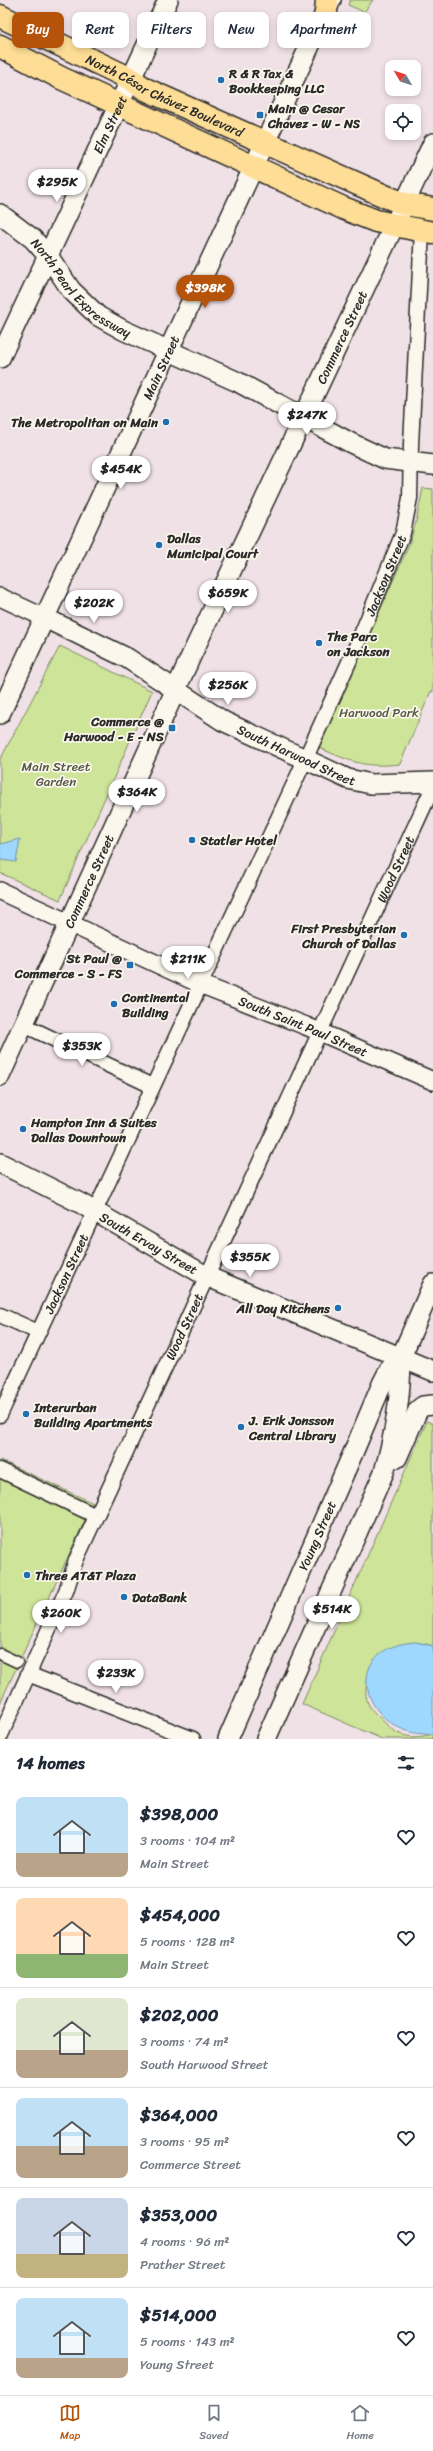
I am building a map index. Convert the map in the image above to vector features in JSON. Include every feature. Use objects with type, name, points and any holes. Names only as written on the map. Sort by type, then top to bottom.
[{"type":"main road","name":"Elm Street","points":[[0,358],[49,257],[168,0]]},
{"type":"main road","name":"Main Street","points":[[0,714],[255,168],[328,4]]},
{"type":"main road","name":"North César Chávez Boulevard","points":[[0,16],[131,79],[145,89],[405,204],[433,209]]},
{"type":"main road","points":[[0,46],[34,65],[356,214],[395,226],[428,232]]},
{"type":"main road","name":"Commerce Street","points":[[0,1076],[175,690],[433,143]]},
{"type":"main road","name":"North Pearl Expressway","points":[[0,214],[33,239],[49,257],[71,290],[93,312],[123,330],[238,382],[351,443],[385,459],[411,464],[433,465]]},
{"type":"main road","name":"South Harwood Street","points":[[45,618],[121,655],[223,721],[348,779],[364,783],[395,785],[433,782]]},
{"type":"main road","name":"South Ervay Street","points":[[0,1163],[93,1211],[206,1276],[433,1371]]},
{"type":"main road","name":"Young Street","points":[[228,1739],[382,1384],[389,1370],[401,1357],[433,1284]]},
{"type":"main road","name":"Young Street","points":[[270,1737],[370,1509],[393,1442],[401,1388],[401,1357]]},
{"type":"main road","points":[[370,1509],[397,1460],[418,1410],[423,1406],[433,1405]]},
{"type":"street","name":"Jackson Street","points":[[0,1415],[93,1211],[305,760],[358,642],[403,533],[410,498],[411,464],[428,232]]},
{"type":"street","points":[[0,597],[45,618]]},
{"type":"street","name":"Wood Street","points":[[0,1737],[66,1590],[74,1566],[96,1516],[318,1031],[433,787]]},
{"type":"street","name":"South Saint Paul Street","points":[[0,891],[200,984],[318,1031],[433,1081]]},
{"type":"street","points":[[24,1025],[152,1086]]},
{"type":"street","points":[[0,1315],[38,1332]]},
{"type":"street","points":[[0,1470],[96,1516]]},
{"type":"street","points":[[0,1654],[17,1662]]},
{"type":"street","points":[[28,1674],[193,1739]]},
{"type":"green space","points":[[350,0],[373,0],[364,12],[348,5]]},
{"type":"green space","name":"Harwood Park","points":[[423,488],[433,489],[433,692],[431,691],[400,764],[376,765],[358,763],[319,748],[408,547],[416,522]]},
{"type":"green space","name":"Main Street Garden","points":[[60,646],[152,691],[60,900],[0,873],[0,760]]},
{"type":"green space","points":[[427,1421],[433,1424],[433,1646],[414,1643],[404,1644],[387,1651],[380,1657],[370,1673],[367,1680],[366,1692],[371,1709],[391,1729],[402,1735],[414,1737],[433,1734],[433,1739],[382,1739],[302,1704]]},
{"type":"green space","points":[[0,1460],[93,1503],[0,1703]]},
{"type":"water","points":[[20,839],[16,862],[0,860],[0,844]]},
{"type":"water","points":[[416,1642],[433,1646],[433,1734],[409,1732],[390,1722],[376,1708],[368,1692],[367,1675],[374,1659],[390,1648]]},
{"type":"place","name":"R & R Tax & Bookkeeping LLC","points":[[221,80]]},
{"type":"place","name":"Main @ Cesar Chavez - W - NS","points":[[260,115]]},
{"type":"place","name":"The Metropolitan on Main","points":[[166,422]]},
{"type":"place","name":"Dallas Municipal Court","points":[[159,545]]},
{"type":"place","name":"The Parc on Jackson","points":[[319,643]]},
{"type":"place","name":"Commerce @ Harwood - E - NS","points":[[172,728]]},
{"type":"place","name":"Statler Hotel","points":[[192,840]]},
{"type":"place","name":"First Presbyterian Church of Dallas","points":[[404,935]]},
{"type":"place","name":"St Paul @ Commerce - S - FS","points":[[130,965]]},
{"type":"place","name":"Continental Building","points":[[114,1004]]},
{"type":"place","name":"Hampton Inn & Suites Dallas Downtown","points":[[23,1129]]},
{"type":"place","name":"All Day Kitchens","points":[[338,1308]]},
{"type":"place","name":"Interurban Building Apartments","points":[[26,1414]]},
{"type":"place","name":"J. Erik Jonsson Central Library","points":[[241,1427]]},
{"type":"place","name":"Three AT&T Plaza","points":[[27,1575]]},
{"type":"place","name":"DataBank","points":[[124,1597]]}]
